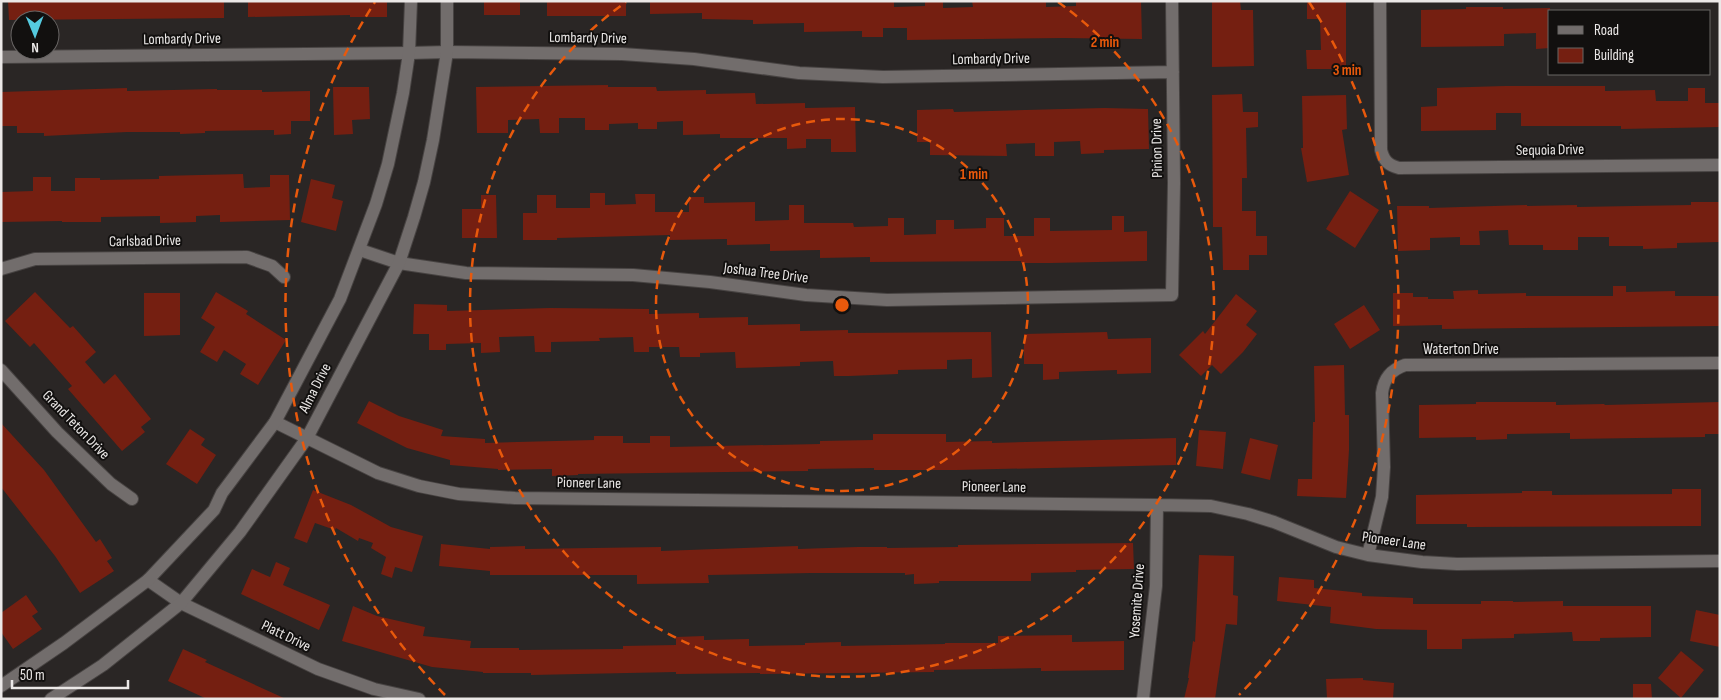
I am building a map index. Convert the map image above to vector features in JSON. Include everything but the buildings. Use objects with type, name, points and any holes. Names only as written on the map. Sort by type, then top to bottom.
[{"type":"street","name":"Alma Drive","points":[[1,686],[64,643],[148,580],[214,510],[222,493],[275,422],[340,299],[376,204],[388,164],[410,53],[411,1]]},
{"type":"street","name":"Alma Drive","points":[[51,699],[103,665],[181,603],[240,532],[307,438],[399,264],[424,182],[433,140],[447,52],[448,1]]},
{"type":"street","name":"Pinion Drive","points":[[1172,1],[1174,183],[1172,295]]},
{"type":"street","name":"Sequoia Drive","points":[[1380,1],[1381,150],[1383,158],[1390,165],[1399,168],[1720,165]]},
{"type":"street","name":"Lombardy Drive","points":[[1,57],[447,52],[622,54],[694,60],[799,73],[883,77],[1173,72]]},
{"type":"street","name":"Joshua Tree Drive","points":[[360,250],[399,264],[466,273],[633,275],[710,282],[806,295],[887,300],[1172,295]]},
{"type":"street","name":"Carlsbad Drive","points":[[1,269],[35,259],[247,257],[272,266],[284,277]]},
{"type":"street","name":"Waterton Drive","points":[[1368,555],[1382,497],[1384,467],[1382,393],[1388,374],[1396,368],[1405,366],[1720,363]]},
{"type":"street","name":"Grand Teton Drive","points":[[1,370],[57,432],[112,484],[132,499]]},
{"type":"street","name":"Pioneer Lane","points":[[275,422],[378,473],[419,486],[459,494],[515,498],[1210,506],[1274,522],[1336,547],[1368,555],[1422,562],[1456,564],[1720,561]]},
{"type":"street","name":"Yosemite Drive","points":[[1144,699],[1156,586],[1157,504]]},
{"type":"street","name":"Platt Drive","points":[[148,580],[181,603],[318,669],[374,689],[419,699]]}]
